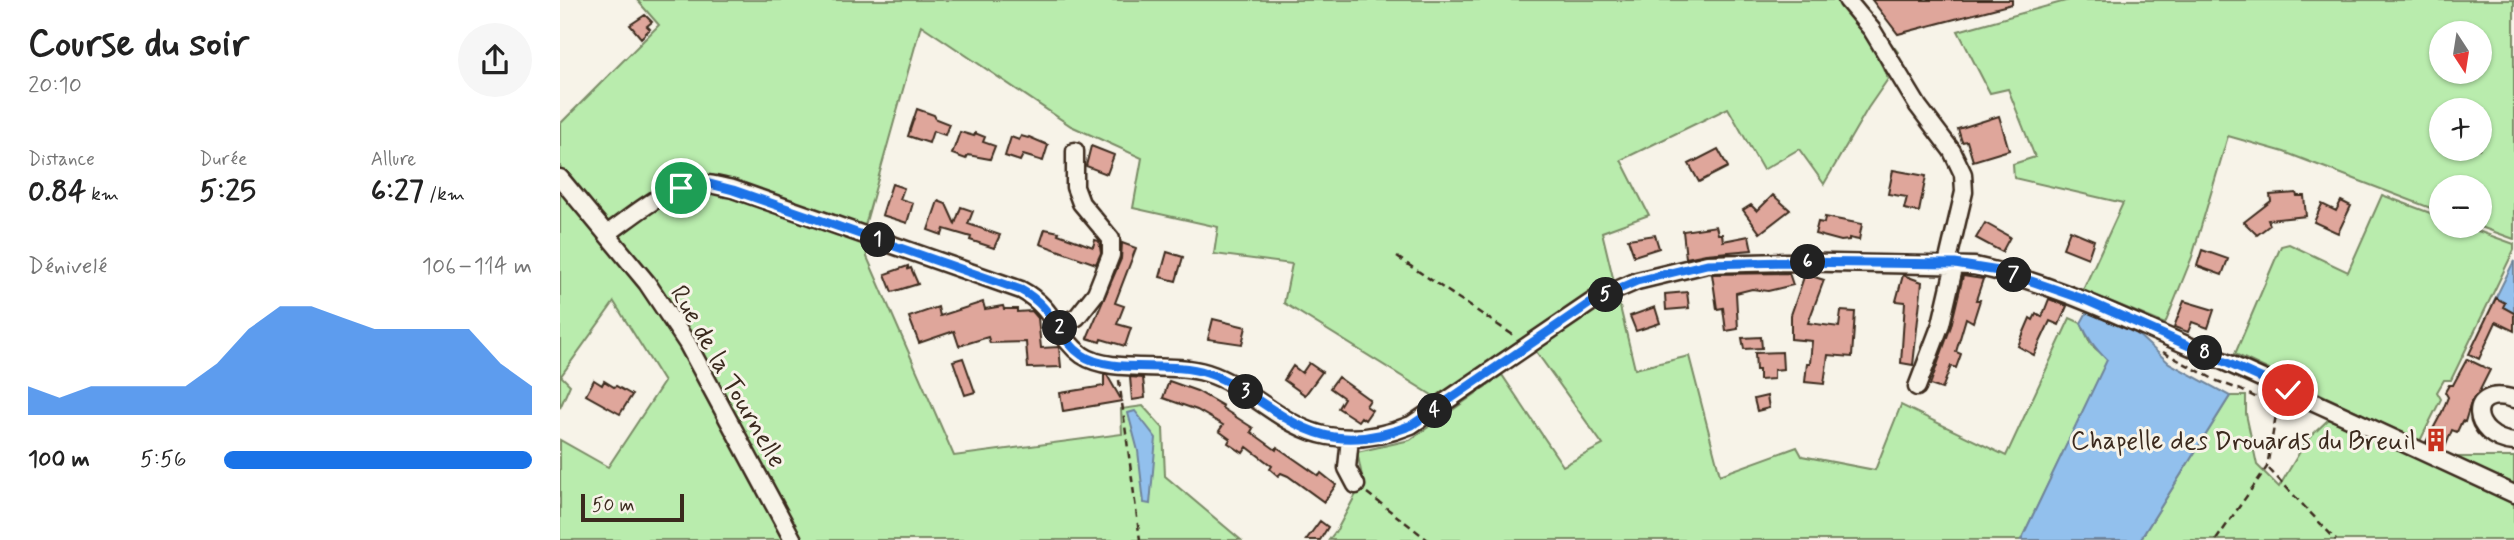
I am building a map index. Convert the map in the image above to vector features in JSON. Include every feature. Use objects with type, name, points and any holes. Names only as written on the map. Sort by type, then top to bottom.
[{"type":"street","points":[[1847,0],[1872,30],[1918,106],[1952,151],[1963,174],[1964,192],[1941,324],[1917,387]]},
{"type":"street","points":[[1059,326],[1077,317],[1096,293],[1111,255],[1111,239],[1081,203],[1075,187],[1075,151]]},
{"type":"street","name":"Rue de la Tournelle","points":[[560,178],[647,283],[687,343],[793,540]]},
{"type":"street","points":[[607,234],[652,202],[681,188],[706,183],[733,190],[1021,290],[1040,302],[1081,354],[1099,362],[1117,366],[1168,366],[1206,373],[1235,385],[1288,421],[1324,435],[1350,438],[1377,436],[1412,425],[1596,299],[1637,281],[1707,264],[1951,264],[2005,272],[2074,296],[2514,494]]},
{"type":"street","points":[[2514,399],[2491,397],[2484,399],[2479,408],[2480,422],[2488,433],[2497,439],[2514,442]]},
{"type":"street","points":[[1350,438],[1348,468],[1356,485]]},
{"type":"path","points":[[1397,257],[1527,346]]},
{"type":"path","points":[[1117,366],[1140,540]]},
{"type":"path","points":[[2216,540],[2267,467],[2276,415],[2288,390]]},
{"type":"path","points":[[2267,467],[2336,540]]},
{"type":"path","points":[[1356,485],[1428,540]]},
{"type":"green space","points":[[637,0],[1856,0],[1898,52],[1879,59],[1888,79],[1824,184],[1799,149],[1763,170],[1728,108],[1621,160],[1649,215],[1602,232],[1635,369],[1689,356],[1720,475],[1797,447],[1802,456],[1875,470],[1901,405],[2006,456],[2070,318],[2081,323],[2091,345],[2108,359],[2021,540],[1329,540],[1363,481],[1357,452],[1410,440],[1502,375],[1563,466],[1603,445],[1527,339],[1440,400],[1284,303],[1292,264],[1214,254],[1218,227],[1133,208],[1142,158],[1071,126],[921,25],[864,229],[867,257],[954,456],[1122,434],[1121,409],[1143,406],[1163,428],[1165,476],[1241,540],[560,540],[560,440],[608,467],[664,382],[614,302],[561,376],[570,385],[560,408],[560,124],[659,25]]},
{"type":"green space","points":[[2069,0],[2514,0],[2514,239],[2492,231],[2492,175],[2429,175],[2429,207],[2284,152],[2228,136],[2192,257],[2165,324],[2083,290],[2123,203],[2014,178],[2013,164],[2035,157],[2008,89],[1990,93],[1958,31]]},
{"type":"green space","points":[[2382,195],[2429,213],[2429,238],[2492,236],[2514,244],[2514,250],[2451,380],[2444,380],[2437,392],[2441,399],[2420,441],[2235,354],[2281,246],[2289,244],[2348,272]]},
{"type":"green space","points":[[2230,396],[2246,396],[2246,414],[2257,465],[2279,487],[2307,440],[2329,419],[2449,473],[2457,457],[2514,457],[2514,540],[2140,540]]},
{"type":"water","points":[[2514,261],[2514,313],[2493,303]]},
{"type":"water","points":[[2087,312],[2135,332],[2169,363],[2230,396],[2140,540],[2021,540],[2107,360],[2092,343],[2081,323]]},
{"type":"water","points":[[1135,411],[1156,438],[1150,504],[1144,503],[1138,451],[1128,413]]},
{"type":"building","points":[[1872,0],[2012,0],[2012,4],[1898,34]]},
{"type":"building","points":[[645,15],[652,22],[647,26],[650,29],[641,38],[630,25]]},
{"type":"building","points":[[917,109],[949,124],[945,135],[933,131],[929,143],[908,136]]},
{"type":"building","points":[[1999,116],[2009,150],[1973,161],[1967,141],[1962,142],[1958,129]]},
{"type":"building","points":[[960,132],[985,137],[983,142],[995,146],[990,159],[968,155],[966,159],[952,154]]},
{"type":"building","points":[[1021,136],[1048,145],[1043,161],[1023,155],[1020,161],[1005,156],[1011,137],[1019,140]]},
{"type":"building","points":[[1091,146],[1114,155],[1107,174],[1086,166]]},
{"type":"building","points":[[1718,149],[1728,167],[1699,182],[1689,164]]},
{"type":"building","points":[[1893,170],[1926,176],[1919,212],[1904,209],[1907,197],[1888,194]]},
{"type":"building","points":[[892,184],[904,188],[900,199],[913,203],[907,223],[882,215]]},
{"type":"building","points":[[2296,193],[2297,196],[2304,196],[2306,216],[2268,220],[2270,225],[2257,235],[2244,222],[2271,201],[2270,195]]},
{"type":"building","points":[[1773,195],[1790,210],[1760,233],[1743,210],[1751,205],[1757,211]]},
{"type":"building","points":[[938,201],[946,204],[955,224],[961,207],[973,211],[968,224],[1000,235],[994,248],[970,240],[971,237],[944,229],[942,235],[928,230]]},
{"type":"building","points":[[2341,201],[2351,206],[2338,233],[2314,222],[2322,204],[2336,211]]},
{"type":"building","points":[[1825,217],[1862,224],[1859,240],[1849,238],[1841,241],[1815,234],[1818,222],[1824,223]]},
{"type":"building","points":[[1985,223],[2010,237],[2002,252],[1976,238]]},
{"type":"building","points":[[1716,226],[1723,241],[1749,236],[1752,250],[1686,258],[1683,231]]},
{"type":"building","points":[[1045,229],[1059,232],[1058,234],[1093,247],[1095,240],[1099,241],[1101,253],[1096,264],[1040,244]]},
{"type":"building","points":[[2070,230],[2094,240],[2088,258],[2063,248]]},
{"type":"building","points":[[1655,235],[1659,248],[1634,256],[1628,239]]},
{"type":"building","points":[[1122,243],[1136,248],[1115,303],[1124,306],[1117,324],[1131,328],[1125,346],[1087,338],[1121,259]]},
{"type":"building","points":[[2202,250],[2228,259],[2222,275],[2197,266]]},
{"type":"building","points":[[1167,252],[1183,257],[1176,281],[1160,277]]},
{"type":"building","points":[[908,266],[918,284],[892,292],[885,274]]},
{"type":"building","points":[[1789,273],[1793,285],[1768,291],[1752,289],[1736,293],[1738,329],[1726,331],[1723,308],[1717,309],[1712,274]]},
{"type":"building","points":[[1805,274],[1824,280],[1808,323],[1839,327],[1841,311],[1855,312],[1852,357],[1828,355],[1824,384],[1805,382],[1812,341],[1791,339],[1791,315]]},
{"type":"building","points":[[1903,275],[1922,282],[1913,365],[1901,363],[1905,302],[1896,301]]},
{"type":"building","points":[[1963,276],[1983,279],[1976,300],[1980,300],[1973,322],[1966,318],[1956,352],[1961,354],[1956,368],[1951,366],[1942,389],[1930,385],[1951,326]]},
{"type":"building","points":[[1687,292],[1689,308],[1666,310],[1665,294]]},
{"type":"building","points":[[2496,298],[2505,303],[2503,307],[2514,313],[2514,331],[2496,322],[2479,359],[2469,354]]},
{"type":"building","points":[[2049,299],[2067,306],[2059,325],[2050,321],[2034,355],[2018,346],[2030,318],[2033,320],[2036,314],[2042,317]]},
{"type":"building","points":[[2184,301],[2214,310],[2208,328],[2192,322],[2188,332],[2174,327]]},
{"type":"building","points":[[983,302],[985,309],[1003,306],[1004,309],[1017,309],[1017,312],[1032,311],[1038,318],[1041,348],[1059,347],[1061,367],[1028,368],[1026,342],[990,343],[988,337],[959,346],[954,331],[919,343],[909,317],[938,307],[940,316]]},
{"type":"building","points":[[1655,307],[1660,323],[1636,331],[1630,316]]},
{"type":"building","points":[[1213,319],[1246,327],[1242,344],[1208,339]]},
{"type":"building","points":[[1761,337],[1762,348],[1744,349],[1742,338]]},
{"type":"building","points":[[1782,352],[1783,369],[1774,370],[1774,379],[1759,380],[1755,353]]},
{"type":"building","points":[[963,358],[975,392],[965,395],[953,361]]},
{"type":"building","points":[[2467,359],[2490,370],[2471,402],[2465,422],[2462,421],[2457,432],[2452,430],[2444,450],[2426,442],[2448,397],[2445,392],[2449,385],[2453,385]]},
{"type":"building","points":[[1309,363],[1322,372],[1305,395],[1284,380],[1293,366],[1302,373]]},
{"type":"building","points":[[1104,374],[1122,401],[1063,411],[1060,393],[1104,386]]},
{"type":"building","points":[[1130,377],[1143,378],[1145,398],[1132,400]]},
{"type":"building","points":[[1338,377],[1370,400],[1366,406],[1372,410],[1365,420],[1361,417],[1358,421],[1338,408],[1344,398],[1330,388]]},
{"type":"building","points":[[594,380],[602,385],[604,381],[632,395],[620,414],[586,395]]},
{"type":"building","points":[[1169,381],[1197,391],[1223,406],[1222,408],[1253,428],[1251,432],[1276,450],[1277,447],[1336,485],[1324,502],[1288,476],[1281,473],[1278,476],[1270,469],[1272,466],[1247,447],[1243,453],[1228,443],[1230,439],[1219,431],[1223,425],[1197,410],[1163,398]]},
{"type":"building","points":[[1767,396],[1769,408],[1757,411],[1754,399]]},
{"type":"building","points":[[1320,521],[1328,527],[1320,540],[1306,540]]},
{"type":"place","name":"Chapelle des Drouards du Breuil","points":[[2436,440]]},
{"type":"route","points":[[681,188],[706,183],[733,190],[1021,290],[1040,302],[1074,347],[1092,360],[1106,365],[1168,366],[1206,373],[1235,385],[1288,421],[1337,438],[1377,436],[1412,425],[1596,299],[1637,281],[1707,264],[1955,264],[2005,272],[2083,299],[2288,390]]}]
